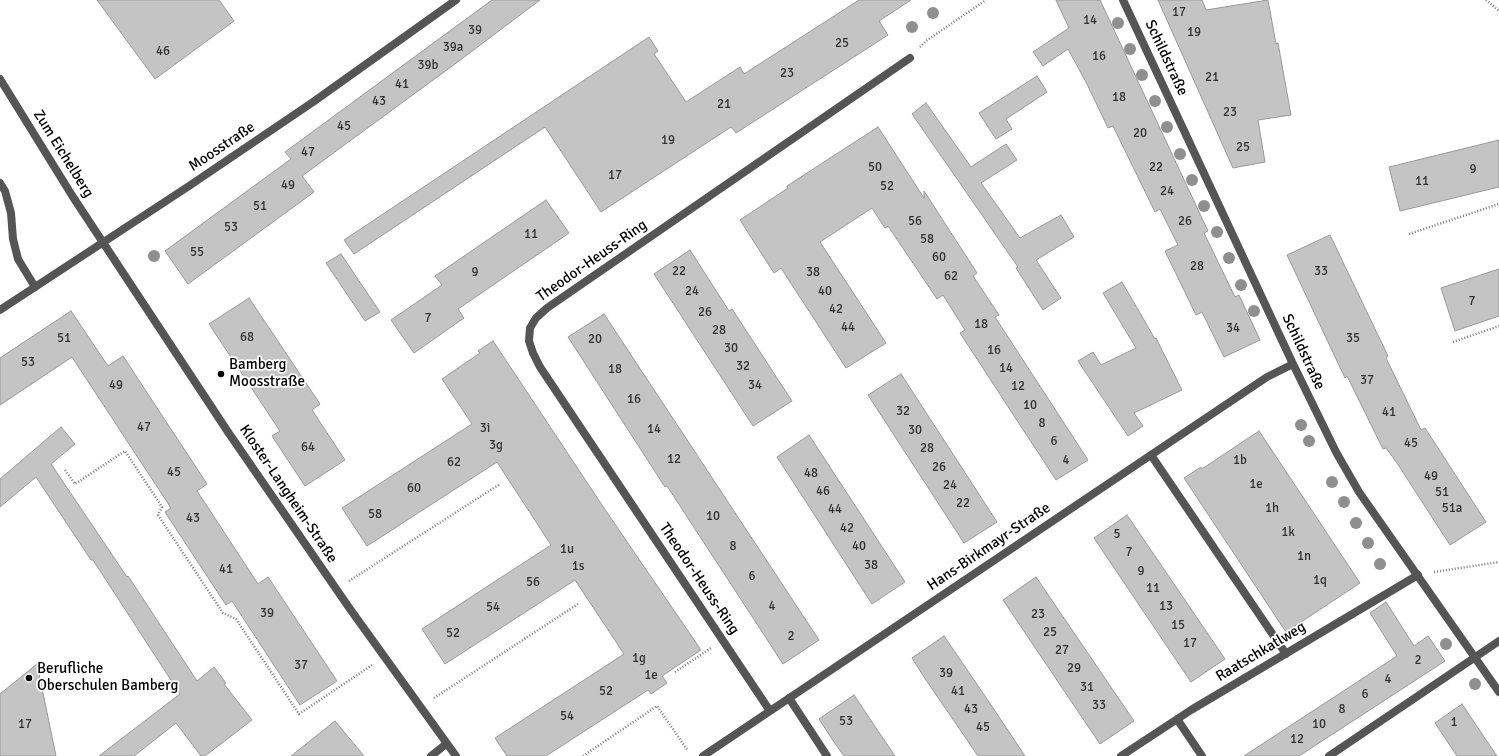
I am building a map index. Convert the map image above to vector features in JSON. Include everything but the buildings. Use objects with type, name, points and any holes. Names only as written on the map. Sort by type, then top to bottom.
[{"type":"street","name":"Moosstraße","points":[[0,310],[103,243],[306,106],[456,0]]},
{"type":"street","name":"Schildstraße","points":[[1123,0],[1293,364],[1336,452],[1359,492],[1499,692]]},
{"type":"street","name":"Theodor-Heuss-Ring","points":[[770,711],[540,367],[532,353],[529,341],[530,328],[536,318],[547,308],[910,58]]},
{"type":"street","name":"Zum Eichelberg","points":[[0,79],[103,243]]},
{"type":"street","points":[[0,183],[5,191],[18,259],[35,287]]},
{"type":"street","name":"Kloster-Langheim-Straße","points":[[103,243],[232,438],[336,589],[456,756]]},
{"type":"street","name":"Hans-Birkmayr-Straße","points":[[703,756],[1267,377],[1293,364]]},
{"type":"street","points":[[1151,455],[1286,654]]},
{"type":"street","name":"Raatschkatlweg","points":[[1121,756],[1177,720],[1418,575]]},
{"type":"street","points":[[1329,756],[1499,641]]},
{"type":"street","points":[[789,698],[827,756]]},
{"type":"street","points":[[1177,720],[1202,756]]},
{"type":"street","points":[[431,756],[446,744]]},
{"type":"path","points":[[926,41],[986,0]]},
{"type":"path","points":[[1486,0],[1499,10]]},
{"type":"path","points":[[1409,234],[1499,204]]},
{"type":"path","points":[[1453,342],[1499,326]]},
{"type":"path","points":[[66,470],[75,484],[125,451],[162,507],[158,515],[222,612],[236,619],[299,714],[384,657]]},
{"type":"path","points":[[336,589],[500,484]]},
{"type":"path","points":[[1418,575],[1499,562]]},
{"type":"path","points":[[420,707],[578,604]]},
{"type":"path","points":[[675,672],[711,648]]},
{"type":"path","points":[[583,756],[657,706],[691,756]]},
{"type":"place","name":"Bamberg Moosstraße","points":[[221,374]]},
{"type":"place","name":"Berufliche Oberschulen Bamberg","points":[[29,678]]}]
